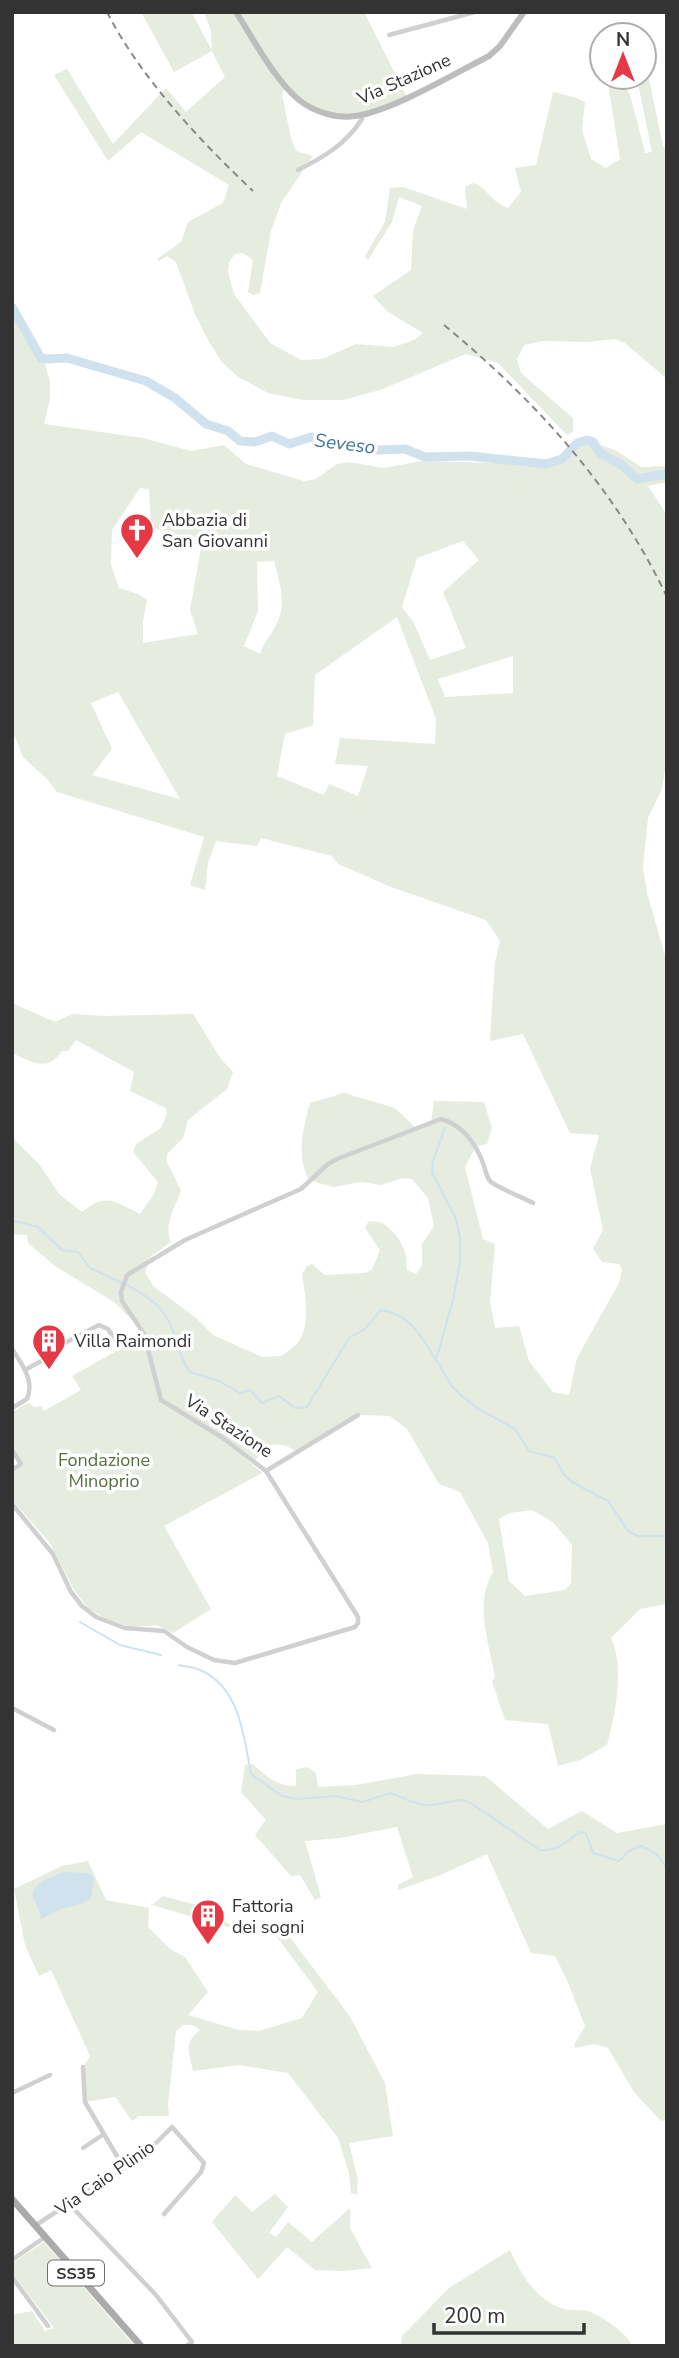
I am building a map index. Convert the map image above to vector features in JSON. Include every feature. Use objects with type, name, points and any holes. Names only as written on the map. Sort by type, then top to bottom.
[{"type":"main road","name":"Via Stazione","points":[[236,12],[266,60],[300,101],[325,114],[340,117],[361,115],[407,97],[489,56],[524,12]]},
{"type":"main road","name":"SS35","points":[[12,2199],[141,2346]]},
{"type":"street","points":[[389,35],[475,12]]},
{"type":"street","points":[[298,170],[341,145],[355,131],[362,119],[361,115]]},
{"type":"street","points":[[25,1370],[43,1360],[42,1355],[99,1325],[108,1329],[119,1347],[144,1334],[124,1305],[121,1292],[127,1275],[185,1240],[301,1189],[337,1159],[442,1119],[456,1126],[476,1146],[492,1184],[533,1203]]},
{"type":"street","name":"Via Stazione","points":[[144,1334],[161,1400],[223,1438],[266,1471],[358,1415]]},
{"type":"street","points":[[12,1349],[30,1383],[27,1399],[12,1408]]},
{"type":"street","points":[[12,1450],[21,1464],[12,1470]]},
{"type":"street","points":[[12,1504],[53,1554],[71,1592],[82,1606],[96,1617],[125,1628],[164,1631],[187,1647],[214,1660],[234,1662],[317,1639],[355,1627],[358,1623],[358,1617],[266,1471]]},
{"type":"street","points":[[12,1708],[54,1730]]},
{"type":"street","points":[[83,2067],[85,2102],[124,2168]]},
{"type":"street","points":[[12,2093],[50,2075]]},
{"type":"street","name":"Via Caio Plinio","points":[[35,2225],[145,2154],[172,2127],[204,2163],[201,2172],[164,2214]]},
{"type":"street","points":[[83,2148],[104,2134]]},
{"type":"street","points":[[69,2204],[156,2295],[192,2342],[186,2346]]},
{"type":"street","points":[[12,2260],[45,2237]]},
{"type":"street","points":[[12,2277],[48,2326]]},
{"type":"green space","points":[[141,12],[191,12],[212,50],[211,31],[204,12],[364,12],[407,97],[372,111],[335,116],[311,107],[285,85],[282,95],[296,151],[313,156],[281,203],[271,231],[260,293],[253,295],[248,292],[253,260],[243,253],[235,254],[229,262],[228,272],[234,294],[270,343],[301,360],[322,359],[356,344],[394,347],[414,340],[423,333],[388,312],[373,296],[411,270],[413,230],[422,206],[399,197],[392,222],[368,260],[365,256],[385,222],[390,188],[403,187],[467,209],[465,187],[474,183],[508,208],[521,192],[515,168],[536,165],[553,92],[585,102],[582,130],[591,159],[606,168],[620,159],[609,91],[628,91],[645,153],[652,152],[639,91],[652,91],[663,146],[667,151],[667,379],[625,343],[615,339],[588,342],[543,341],[524,345],[517,359],[521,373],[573,418],[573,432],[567,435],[498,363],[466,354],[380,390],[343,400],[303,400],[268,393],[238,377],[222,362],[208,340],[195,314],[176,262],[167,256],[159,261],[157,259],[181,242],[188,222],[223,203],[229,185],[141,132],[108,161],[54,75],[67,69],[113,144],[166,88],[186,112],[225,77],[212,51],[174,72]]},
{"type":"green space","points":[[12,311],[35,351],[44,361],[50,381],[50,399],[44,424],[143,438],[191,451],[224,445],[246,464],[304,481],[316,479],[337,464],[349,462],[384,468],[421,461],[546,464],[562,459],[577,443],[587,440],[617,451],[641,467],[667,466],[667,482],[648,486],[667,515],[667,756],[662,789],[648,818],[643,867],[647,893],[667,962],[667,1604],[640,1609],[611,1638],[618,1677],[607,1745],[580,1760],[558,1766],[548,1724],[505,1720],[492,1681],[495,1677],[485,1624],[484,1597],[493,1572],[488,1543],[460,1492],[439,1484],[407,1429],[390,1416],[358,1415],[295,1451],[284,1445],[273,1445],[259,1454],[256,1460],[223,1436],[162,1399],[141,1329],[114,1302],[55,1266],[28,1243],[27,1235],[12,1234],[12,1137],[39,1164],[59,1194],[82,1212],[98,1202],[111,1201],[140,1214],[154,1194],[158,1182],[133,1152],[136,1144],[161,1128],[167,1114],[166,1108],[130,1091],[134,1072],[76,1040],[68,1051],[62,1051],[45,1064],[12,1053],[12,1003],[55,1022],[72,1014],[193,1014],[221,1059],[233,1072],[227,1089],[188,1120],[183,1138],[167,1154],[167,1162],[181,1191],[169,1223],[171,1242],[150,1257],[145,1272],[153,1286],[196,1318],[213,1335],[262,1357],[281,1356],[299,1341],[303,1333],[306,1308],[302,1274],[307,1266],[312,1264],[325,1275],[364,1273],[372,1270],[380,1250],[365,1228],[368,1222],[374,1221],[386,1226],[396,1235],[405,1252],[407,1270],[416,1274],[422,1266],[422,1244],[434,1226],[428,1198],[412,1179],[403,1178],[381,1185],[361,1182],[333,1187],[309,1180],[302,1152],[303,1132],[310,1103],[344,1093],[395,1108],[416,1128],[431,1123],[434,1101],[484,1102],[492,1128],[487,1144],[476,1146],[465,1167],[483,1239],[495,1244],[490,1302],[495,1328],[519,1326],[529,1361],[553,1392],[569,1395],[577,1358],[619,1283],[622,1270],[619,1264],[602,1262],[593,1249],[603,1230],[590,1168],[599,1135],[570,1133],[523,1034],[490,1041],[495,962],[500,941],[486,920],[391,887],[338,864],[332,856],[261,838],[257,846],[216,841],[208,863],[205,890],[190,885],[204,837],[57,792],[23,757],[12,730]],"holes":[[[140,488],[149,489],[151,527],[202,542],[190,610],[198,634],[143,643],[147,600],[119,588],[111,565],[112,530]],[[463,541],[479,560],[443,592],[466,648],[430,660],[414,623],[402,607],[417,558]],[[274,561],[281,592],[280,616],[260,654],[244,646],[258,611],[257,562]],[[397,617],[436,719],[435,744],[340,738],[335,764],[368,766],[358,796],[329,784],[324,795],[277,776],[285,734],[313,725],[315,675]],[[513,656],[513,693],[445,697],[438,679]],[[118,692],[180,799],[92,775],[112,749],[91,703]],[[532,1510],[553,1522],[572,1545],[571,1583],[565,1590],[525,1596],[509,1581],[499,1519],[510,1513]]]},
{"type":"green space","name":"Fondazione Minoprio","points":[[143,1336],[161,1400],[228,1443],[262,1473],[164,1526],[211,1609],[173,1633],[157,1625],[133,1627],[121,1624],[88,1608],[74,1590],[50,1543],[12,1500],[12,1473],[23,1464],[12,1447],[12,1412],[28,1403],[35,1407],[41,1406],[44,1411],[81,1390],[72,1376]]},
{"type":"green space","points":[[253,1764],[267,1777],[289,1786],[296,1786],[296,1769],[307,1767],[316,1773],[318,1787],[356,1785],[417,1774],[485,1776],[548,1829],[582,1811],[617,1833],[667,1824],[667,2120],[661,2121],[634,2092],[608,2048],[594,2044],[575,2048],[585,2026],[567,1980],[555,1956],[531,1953],[487,1854],[398,1890],[398,1885],[413,1877],[397,1827],[340,1838],[305,1841],[321,1897],[315,1900],[300,1875],[291,1876],[255,1835],[266,1820],[241,1792],[245,1765]]},
{"type":"green space","points":[[88,1861],[106,1900],[149,1908],[148,1927],[170,1949],[185,1957],[208,1992],[188,2015],[239,2030],[259,2031],[302,2018],[318,1992],[277,1937],[285,1931],[349,2015],[385,2083],[393,2136],[349,2143],[358,2180],[357,2195],[351,2193],[349,2173],[338,2138],[288,2073],[239,2065],[193,2071],[189,2044],[200,2030],[193,2025],[183,2025],[176,2031],[169,2116],[139,2116],[132,2121],[115,2097],[85,2102],[83,2067],[90,2056],[51,1970],[39,1976],[25,1945],[14,1889],[62,1866]]},
{"type":"green space","points":[[163,1896],[211,1909],[220,1920],[245,1932],[152,1905]]},
{"type":"green space","points":[[275,2194],[288,2207],[269,2233],[276,2237],[288,2222],[312,2242],[350,2208],[350,2228],[372,2268],[315,2270],[287,2247],[258,2279],[212,2222],[235,2195],[252,2212]]},
{"type":"green space","points":[[44,2242],[135,2346],[12,2346],[12,2315],[32,2311],[45,2331],[54,2328],[12,2273],[12,2263]]},
{"type":"green space","points":[[510,2250],[525,2277],[545,2300],[564,2309],[588,2311],[597,2315],[620,2331],[633,2346],[401,2346],[402,2336],[449,2288]]},
{"type":"water","points":[[63,1872],[89,1873],[94,1878],[91,1898],[41,1919],[33,1897],[35,1887]]},
{"type":"waterway","name":"Seveso","points":[[12,307],[41,358],[67,358],[146,381],[175,398],[206,424],[228,431],[240,441],[255,442],[272,436],[289,444],[311,437],[335,446],[355,445],[378,450],[405,449],[425,457],[470,456],[546,464],[562,459],[577,443],[587,440],[593,442],[600,453],[622,465],[637,479],[667,474]]},
{"type":"waterway","points":[[127,1285],[151,1300],[162,1311],[190,1372],[219,1381],[240,1393],[250,1390],[262,1403],[279,1396],[295,1408],[307,1407],[349,1338],[365,1329],[381,1310],[407,1321],[436,1360],[453,1300],[460,1262],[460,1238],[456,1219],[432,1172],[433,1161],[445,1128]]},
{"type":"waterway","points":[[12,1221],[37,1226],[62,1250],[78,1252],[90,1268],[122,1283]]},
{"type":"waterway","points":[[437,1361],[451,1385],[462,1396],[477,1408],[515,1429],[529,1451],[555,1458],[564,1475],[572,1482],[608,1501],[628,1531],[638,1536],[667,1536]]},
{"type":"waterway","points":[[80,1622],[120,1645],[161,1655]]},
{"type":"waterway","points":[[179,1665],[200,1670],[224,1688],[238,1714],[251,1774],[282,1796],[297,1799],[335,1796],[362,1802],[391,1793],[425,1805],[464,1801],[540,1850],[557,1848],[580,1832],[586,1833],[593,1853],[619,1861],[629,1851],[640,1846],[656,1854],[667,1869]]},
{"type":"railway","points":[[107,12],[136,60],[172,107],[253,191]]},
{"type":"railway","points":[[444,325],[510,384],[571,449],[623,519],[667,597]]},
{"type":"place","name":"Abbazia di San Giovanni","points":[[137,560]]},
{"type":"place","name":"Villa Raimondi","points":[[49,1371]]},
{"type":"place","name":"Fattoria dei sogni","points":[[208,1946]]}]
